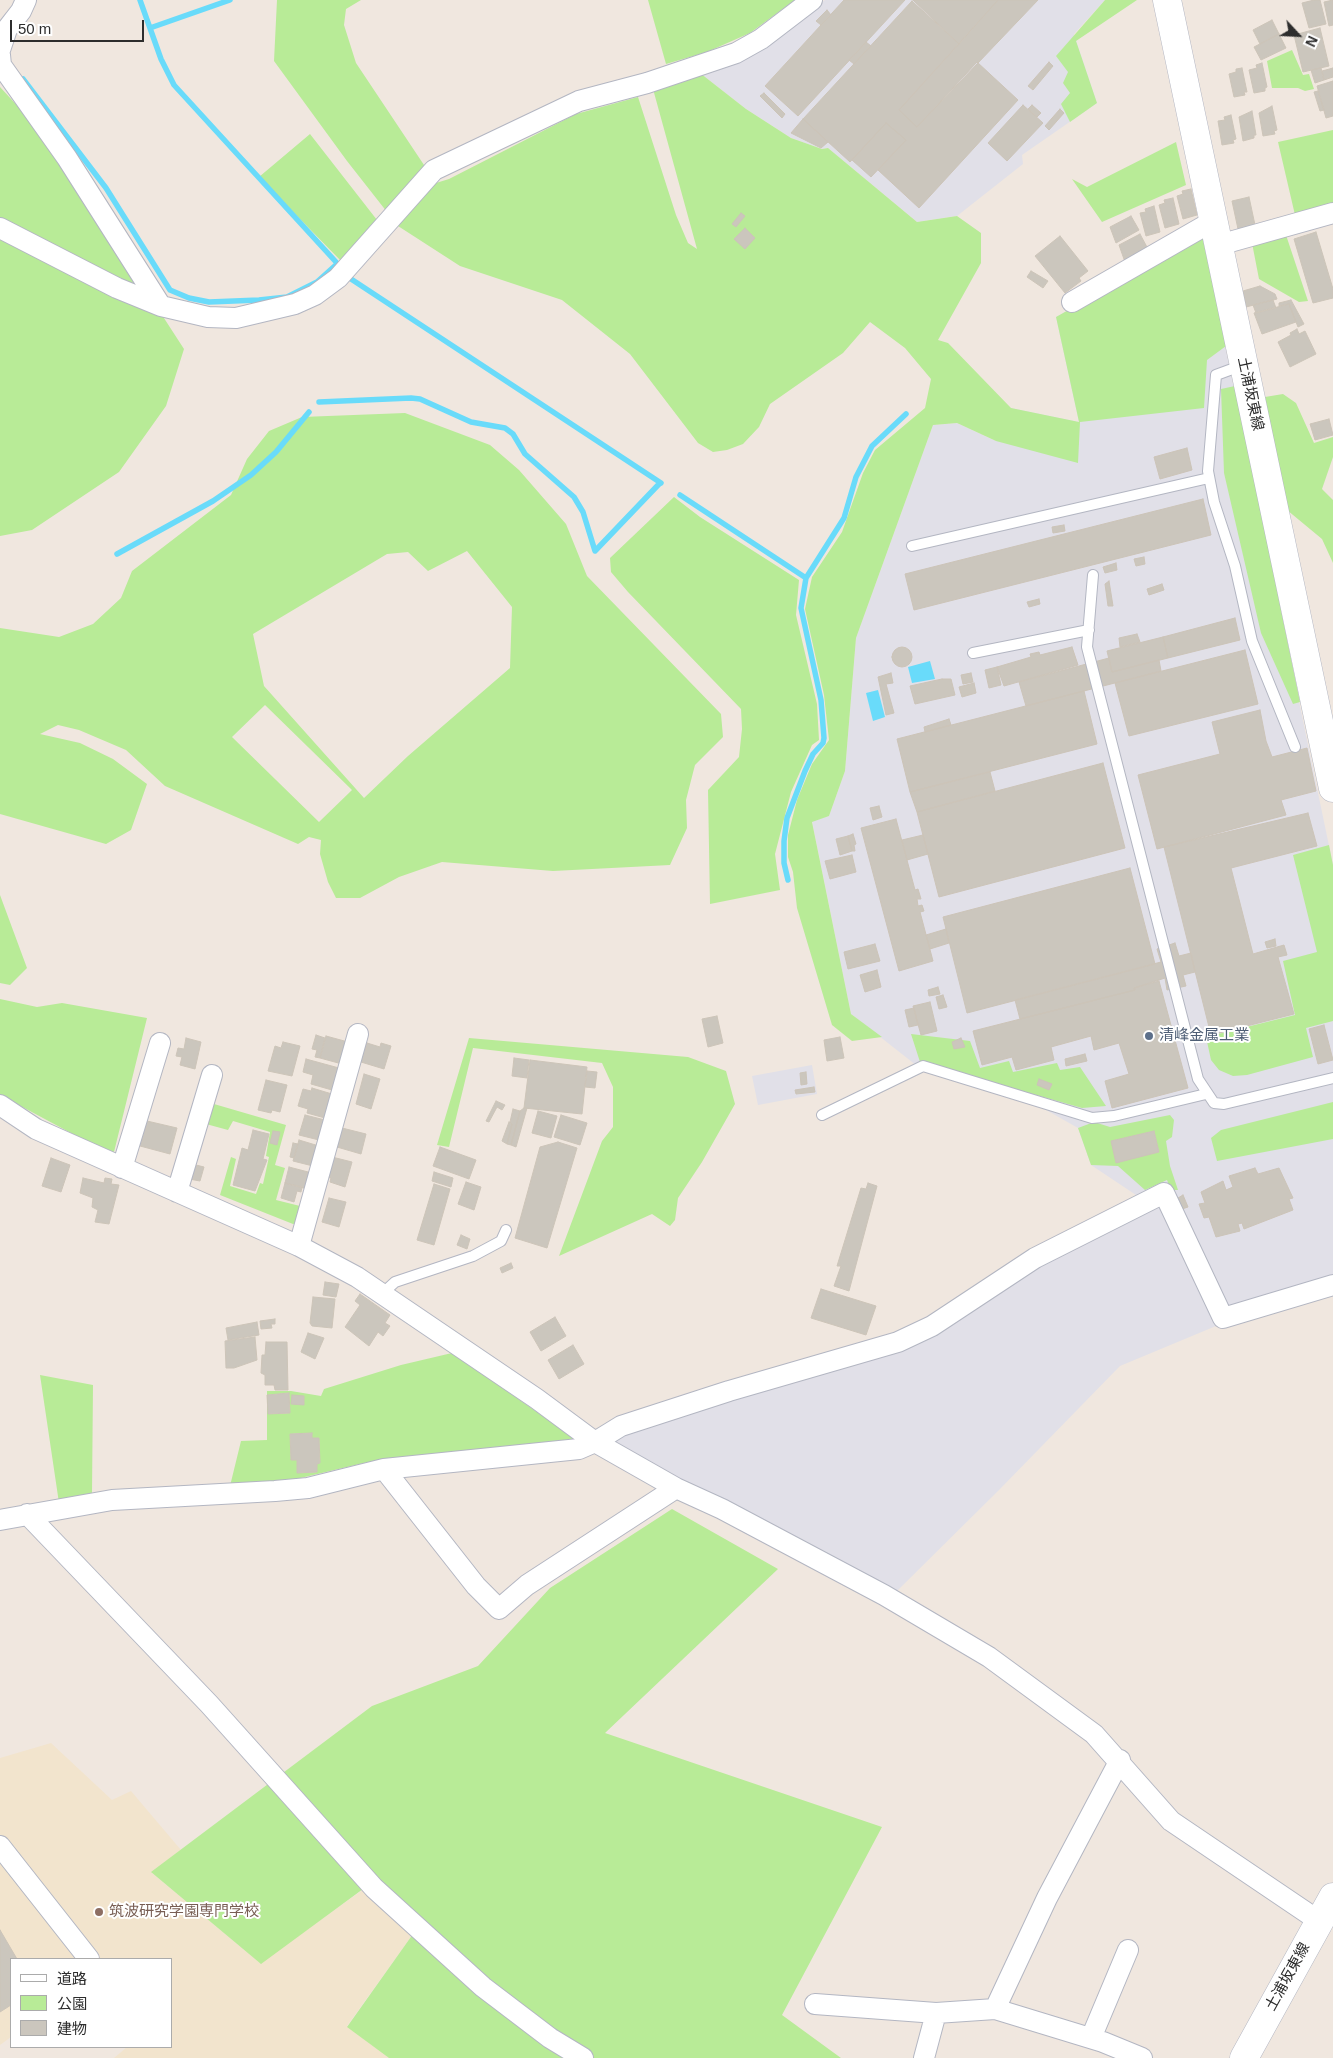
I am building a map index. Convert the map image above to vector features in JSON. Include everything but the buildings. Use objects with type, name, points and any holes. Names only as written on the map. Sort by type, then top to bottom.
[{"type":"main road","name":"土浦坂東線","points":[[1167,0],[1333,788]]},
{"type":"main road","name":"土浦坂東線","points":[[1244,2058],[1333,1897]]},
{"type":"street","points":[[0,50],[7,29],[21,11],[26,0]]},
{"type":"street","points":[[0,228],[117,288],[160,306],[208,317],[236,318],[295,304],[315,296],[338,278],[434,170],[579,100],[648,83],[736,53],[812,0]]},
{"type":"street","points":[[0,55],[1,65],[67,158],[160,306]]},
{"type":"street","points":[[1072,302],[1216,233],[1333,213]]},
{"type":"street","points":[[299,1246],[358,1034]]},
{"type":"street","points":[[122,1168],[160,1043]]},
{"type":"street","points":[[177,1192],[212,1075]]},
{"type":"street","points":[[0,1105],[36,1129],[299,1246],[383,1293],[544,1404],[595,1442],[676,1488],[722,1509],[884,1595],[989,1658],[1094,1734],[1120,1760],[1171,1821],[1319,1921]]},
{"type":"street","points":[[0,1520],[112,1500],[308,1488],[384,1469],[579,1449],[630,1423],[739,1388],[898,1342],[932,1326],[1035,1258],[1164,1193],[1223,1318],[1333,1285]]},
{"type":"street","points":[[384,1469],[476,1586],[499,1609],[527,1585],[676,1488]]},
{"type":"street","points":[[27,1514],[209,1704],[374,1888],[483,1987],[550,2038],[583,2058]]},
{"type":"street","points":[[995,2009],[1046,1898],[1120,1760]]},
{"type":"street","points":[[0,1846],[88,1958]]},
{"type":"street","points":[[1091,2038],[1128,1950]]},
{"type":"street","points":[[815,2004],[936,2013],[995,2009],[1091,2038],[1142,2058]]},
{"type":"street","points":[[924,2058],[936,2013]]},
{"type":"lane","points":[[1244,365],[1216,375],[1208,471],[1214,502],[1235,566],[1252,641],[1295,747]]},
{"type":"lane","points":[[912,546],[1209,478]]},
{"type":"lane","points":[[1093,575],[1087,647],[1099,701],[1198,1079],[1206,1094],[1214,1103],[1224,1104],[1333,1078]]},
{"type":"lane","points":[[974,653],[1089,630]]},
{"type":"lane","points":[[822,1115],[923,1066],[1092,1118],[1114,1116],[1206,1094]]},
{"type":"lane","points":[[383,1293],[395,1282],[473,1256],[501,1240],[506,1230]]},
{"type":"shaded area","points":[[825,0],[1105,0],[1074,34],[1097,103],[1022,155],[1023,164],[957,216],[917,222],[828,148],[822,149],[791,138],[746,109],[700,73],[776,36]]},
{"type":"shaded area","points":[[1202,235],[1333,865],[1333,1277],[1229,1310],[1168,1183],[1139,1197],[1091,1165],[1078,1128],[1039,1106],[921,1069],[851,1014],[812,821],[829,816],[845,771],[856,638],[933,425],[957,423],[996,441],[1011,408],[1079,422],[1056,317]]},
{"type":"shaded area","points":[[812,1065],[817,1094],[758,1105],[752,1076]]},
{"type":"shaded area","points":[[1162,1205],[1216,1326],[1120,1366],[896,1592],[608,1441],[640,1427],[889,1351],[1030,1270]]},
{"type":"shaded area","name":"筑波研究学園専門学校","points":[[51,1743],[112,1800],[131,1791],[181,1850],[152,1873],[260,1963],[364,1889],[413,1934],[347,2026],[389,2058],[114,2058],[126,2048],[172,2048],[172,1958],[10,1958],[10,2038],[0,2045],[0,1758]]},
{"type":"green space","points":[[277,0],[361,0],[346,9],[344,25],[356,63],[436,183],[449,179],[576,114],[638,97],[676,215],[688,243],[697,249],[653,89],[700,73],[746,109],[791,138],[822,149],[828,148],[917,222],[957,216],[981,233],[981,263],[938,340],[948,343],[1011,408],[1079,422],[1056,317],[1202,235],[1226,346],[1207,360],[1204,408],[1080,422],[1078,463],[996,441],[957,423],[933,425],[856,638],[845,771],[829,816],[812,822],[851,1014],[882,1037],[852,1041],[832,1025],[797,908],[793,872],[788,857],[788,835],[797,800],[812,764],[829,740],[824,695],[805,609],[812,577],[842,532],[863,473],[875,450],[925,408],[931,379],[905,348],[870,322],[843,353],[770,404],[759,427],[743,444],[727,450],[713,452],[698,443],[630,354],[562,300],[460,266],[398,226],[347,161],[274,61]]},
{"type":"green space","points":[[648,0],[795,0],[750,33],[707,52],[666,64]]},
{"type":"green space","points":[[1105,0],[1137,0],[1076,41],[1097,103],[1070,122],[1061,104],[1070,93],[1063,83],[1068,72],[1056,56]]},
{"type":"green space","points":[[1292,50],[1303,75],[1309,74],[1314,89],[1305,91],[1298,88],[1272,88],[1267,61]]},
{"type":"green space","points":[[0,87],[36,126],[70,173],[184,349],[166,406],[119,472],[32,530],[0,536]]},
{"type":"green space","points":[[1333,130],[1333,205],[1295,215],[1278,142]]},
{"type":"green space","points":[[310,134],[377,220],[342,262],[259,177]]},
{"type":"green space","points":[[1176,142],[1186,185],[1102,222],[1072,179],[1087,187]]},
{"type":"green space","points":[[1285,232],[1308,301],[1299,302],[1259,279],[1252,243]]},
{"type":"green space","points":[[1235,386],[1300,702],[1293,704],[1261,633],[1224,473],[1221,389]]},
{"type":"green space","points":[[1283,394],[1296,403],[1314,443],[1333,437],[1333,457],[1322,489],[1333,500],[1333,563],[1322,539],[1287,510],[1265,397]]},
{"type":"green space","points":[[405,413],[490,445],[519,470],[566,524],[587,576],[721,714],[723,737],[695,765],[686,800],[687,828],[670,865],[553,871],[442,862],[399,877],[360,898],[336,898],[328,882],[320,854],[321,840],[309,837],[298,844],[165,786],[126,750],[79,730],[58,725],[40,734],[80,743],[113,759],[147,784],[131,830],[106,844],[0,814],[0,628],[59,637],[93,624],[121,598],[132,571],[231,495],[247,459],[269,431],[302,417]],"holes":[[[467,551],[512,607],[510,668],[408,756],[364,798],[264,686],[253,634],[387,554],[408,552],[428,571]],[[265,705],[352,790],[319,822],[232,737]]]},
{"type":"green space","points":[[674,497],[700,517],[799,580],[796,615],[817,704],[819,740],[812,745],[791,792],[775,854],[780,890],[710,904],[708,790],[739,757],[742,729],[741,709],[611,572],[610,558]]},
{"type":"green space","points":[[1329,845],[1333,865],[1333,1021],[1306,1028],[1313,1057],[1247,1075],[1233,1076],[1219,1070],[1211,1060],[1206,1037],[1295,1015],[1283,961],[1317,952],[1293,855]]},
{"type":"green space","points":[[0,895],[27,968],[10,985],[0,983]]},
{"type":"green space","points":[[0,999],[37,1007],[62,1003],[147,1018],[114,1152],[84,1140],[0,1095]]},
{"type":"green space","points":[[911,1034],[970,1041],[980,1068],[1009,1061],[1013,1072],[1057,1063],[1060,1070],[1080,1067],[1106,1106],[1082,1108],[920,1062]]},
{"type":"green space","points":[[469,1038],[688,1057],[726,1071],[735,1104],[702,1162],[678,1198],[675,1220],[670,1226],[652,1214],[559,1256],[602,1141],[613,1127],[613,1087],[602,1063],[473,1048],[449,1147],[437,1145]]},
{"type":"green space","points":[[1333,1102],[1333,1139],[1217,1161],[1211,1138],[1221,1130]]},
{"type":"green space","points":[[214,1104],[286,1125],[275,1165],[285,1168],[276,1200],[304,1207],[300,1223],[293,1224],[220,1195],[231,1157],[236,1159],[230,1186],[256,1194],[260,1183],[263,1184],[269,1157],[266,1156],[270,1132],[233,1121],[228,1130],[206,1124]]},
{"type":"green space","points":[[1170,1115],[1174,1120],[1172,1137],[1166,1141],[1170,1166],[1178,1190],[1171,1190],[1167,1180],[1145,1190],[1118,1166],[1091,1165],[1078,1128],[1094,1122],[1110,1127]],"holes":[[[1154,1131],[1159,1152],[1116,1162],[1112,1141]]]},
{"type":"green space","points":[[452,1353],[576,1439],[519,1448],[420,1455],[364,1463],[275,1484],[230,1486],[241,1441],[267,1440],[267,1391],[291,1391],[321,1396],[324,1389],[401,1365]],"holes":[[[289,1393],[290,1413],[269,1414],[268,1395]],[[312,1433],[312,1438],[319,1438],[320,1463],[317,1464],[317,1472],[298,1473],[297,1460],[291,1460],[290,1434]]]},
{"type":"green space","points":[[40,1375],[93,1385],[92,1493],[59,1503]]},
{"type":"green space","points":[[672,1509],[778,1569],[605,1733],[882,1827],[782,2015],[841,2058],[389,2058],[347,2027],[413,1934],[363,1889],[261,1964],[151,1872],[372,1706],[478,1666],[550,1588]]},
{"type":"water","points":[[930,661],[935,679],[912,683],[908,667]]},
{"type":"water","points":[[878,690],[885,717],[873,721],[866,693]]},
{"type":"waterway","points":[[140,0],[161,59],[174,85],[336,262]]},
{"type":"waterway","points":[[150,28],[230,0]]},
{"type":"waterway","points":[[23,79],[106,188],[170,290],[189,298],[209,302],[287,297],[317,282],[337,264]]},
{"type":"waterway","points":[[348,277],[661,483]]},
{"type":"waterway","points":[[319,402],[420,399],[471,422],[505,428],[513,434],[525,454],[574,497],[583,512],[595,551],[660,483]]},
{"type":"waterway","points":[[117,554],[213,501],[251,475],[276,452],[309,412]]},
{"type":"waterway","points":[[788,880],[784,863],[787,818],[805,771],[813,754],[823,743],[824,738],[821,700],[801,608],[806,578],[844,518],[856,477],[872,446],[906,414]]},
{"type":"waterway","points":[[680,495],[806,578]]},
{"type":"place","name":"清峰金属工業","points":[[1149,1036]]},
{"type":"place","name":"筑波研究学園専門学校","points":[[99,1912]]}]
